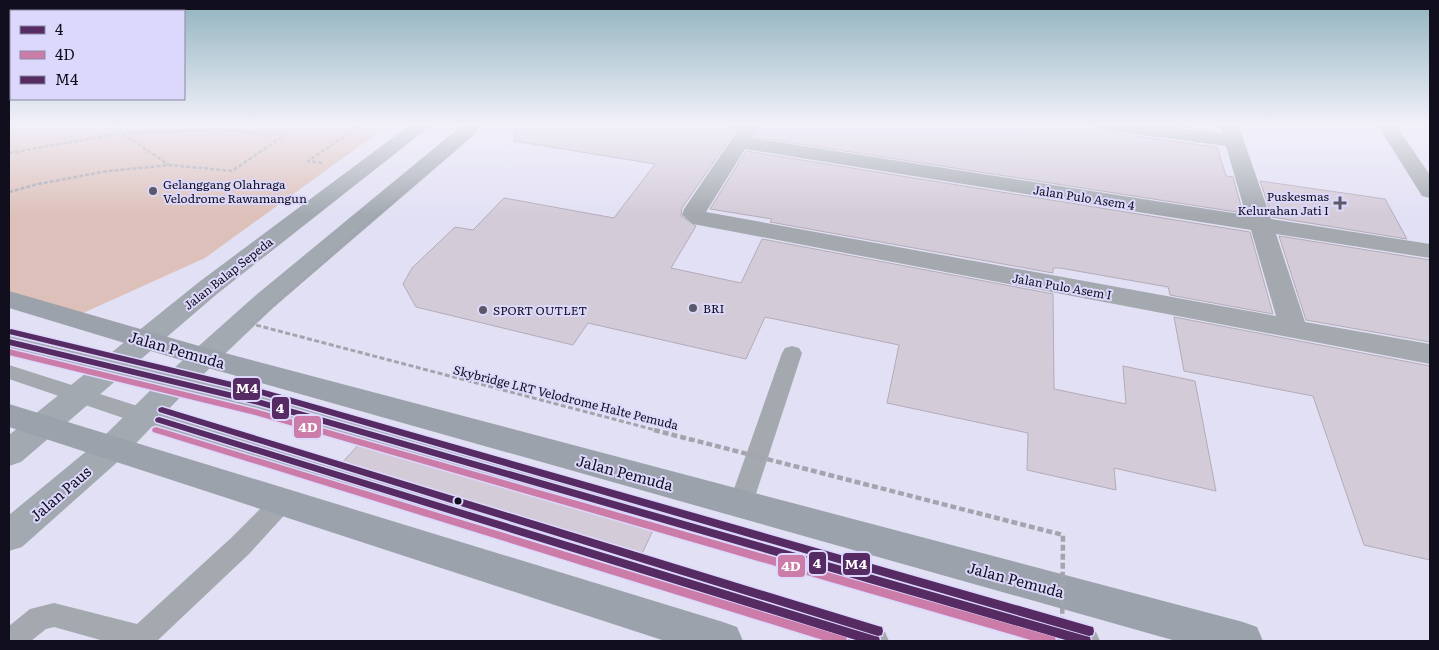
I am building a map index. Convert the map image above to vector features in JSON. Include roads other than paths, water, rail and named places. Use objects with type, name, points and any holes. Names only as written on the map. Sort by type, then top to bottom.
[{"type":"main road","name":"Jalan Balap Sepeda","points":[[43,426],[143,340],[384,154]]},
{"type":"main road","points":[[111,449],[176,383],[264,301],[441,154]]},
{"type":"main road","name":"Jalan Pemuda","points":[[9,298],[204,357],[1243,641]]},
{"type":"main road","points":[[9,415],[111,449],[723,641]]},
{"type":"main road","points":[[9,453],[43,426]]},
{"type":"main road","name":"Jalan Paus","points":[[9,536],[111,449]]},
{"type":"street","name":"Jalan Pulo Asem I","points":[[730,154],[695,209],[694,215],[700,219],[1430,354]]},
{"type":"street","name":"Jalan Pulo Asem 4","points":[[868,154],[1261,226],[1430,252]]},
{"type":"street","points":[[1239,154],[1294,329]]},
{"type":"street","points":[[1411,154],[1422,168],[1430,191]]},
{"type":"lane","points":[[9,342],[258,402],[1086,641]]},
{"type":"lane","points":[[741,503],[792,353]]},
{"type":"lane","points":[[9,372],[143,416],[220,438],[875,641]]},
{"type":"lane","points":[[11,641],[39,618],[54,615],[136,637],[143,636],[240,546],[282,502]]},
{"type":"place","name":"Gelanggang Olahraga Velodrome Rawamangun","points":[[153,191]]},
{"type":"place","name":"Puskesmas Kelurahan Jati I","points":[[1340,203]]},
{"type":"place","name":"BRI","points":[[693,308]]},
{"type":"place","name":"SPORT OUTLET","points":[[483,310]]}]
